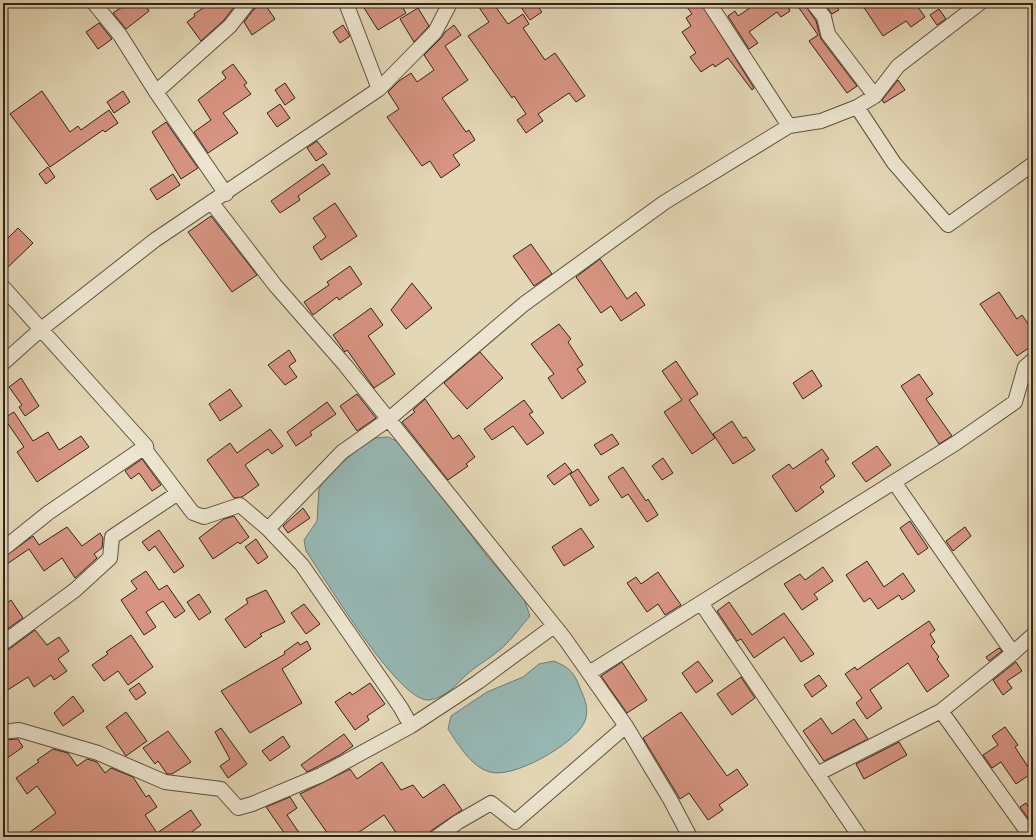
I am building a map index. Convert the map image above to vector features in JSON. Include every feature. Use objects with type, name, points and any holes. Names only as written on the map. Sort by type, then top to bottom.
[{"type":"street","points":[[94,3],[120,35],[156,92],[226,194]]},
{"type":"street","points":[[156,92],[230,26],[248,3]]},
{"type":"street","points":[[346,3],[379,89]]},
{"type":"street","points":[[3,363],[40,330],[155,240],[226,194],[379,89],[435,32],[450,3]]},
{"type":"street","points":[[709,3],[789,126]]},
{"type":"street","points":[[813,3],[824,17],[828,34],[875,96]]},
{"type":"street","points":[[268,528],[342,452],[389,419],[524,304],[665,202],[789,126],[821,120],[857,107],[875,96],[898,66],[980,3]]},
{"type":"street","points":[[857,107],[894,163],[948,225],[1033,164]]},
{"type":"street","points":[[212,203],[275,285],[389,419],[554,626],[626,726],[671,801],[690,837]]},
{"type":"street","points":[[3,287],[40,330],[146,446],[147,452],[193,513],[204,517],[240,505],[268,528],[302,565],[401,708],[411,726]]},
{"type":"street","points":[[589,673],[894,482],[1015,402],[1025,367],[1033,360]]},
{"type":"street","points":[[3,549],[48,513],[146,446]]},
{"type":"street","points":[[894,482],[1013,654]]},
{"type":"street","points":[[3,643],[75,590],[110,558],[112,537],[178,493]]},
{"type":"street","points":[[701,603],[860,837]]},
{"type":"street","points":[[3,732],[19,730],[98,753],[165,782],[221,789],[238,808],[252,804],[321,775],[411,726],[478,682],[554,626]]},
{"type":"street","points":[[817,774],[941,711],[1013,654],[1033,635]]},
{"type":"street","points":[[941,711],[1031,837]]},
{"type":"street","points":[[437,837],[458,822],[491,803],[515,822],[626,726]]},
{"type":"water","points":[[388,437],[403,444],[486,555],[524,599],[530,616],[498,652],[470,671],[445,694],[435,699],[429,700],[416,696],[400,682],[382,661],[345,610],[306,551],[304,540],[317,521],[319,489],[327,476],[359,448],[375,438]]},
{"type":"water","points":[[554,661],[571,671],[578,683],[585,701],[587,710],[586,719],[578,732],[568,741],[542,758],[513,770],[500,773],[490,772],[477,765],[466,754],[448,729],[451,716],[487,692],[523,677],[539,664]]},
{"type":"building","points":[[128,3],[144,3],[149,11],[126,29],[113,13]]},
{"type":"building","points":[[200,3],[237,3],[224,20],[201,41],[187,22],[195,16],[194,14],[203,8]]},
{"type":"building","points":[[264,3],[275,19],[252,35],[244,22],[254,9]]},
{"type":"building","points":[[361,3],[400,3],[406,13],[378,30]]},
{"type":"building","points":[[476,3],[493,3],[508,24],[523,14],[529,24],[523,28],[545,60],[555,53],[585,96],[576,102],[569,93],[538,114],[543,121],[526,133],[517,120],[526,114],[514,96],[512,98],[468,36],[489,22]]},
{"type":"building","points":[[518,3],[535,3],[542,12],[530,20]]},
{"type":"building","points":[[684,3],[701,3],[754,88],[752,90],[728,58],[715,67],[713,64],[701,72],[690,57],[696,53],[682,32],[691,26],[686,18],[692,14]]},
{"type":"building","points":[[757,3],[790,3],[787,5],[790,11],[781,17],[777,12],[749,32],[758,43],[749,49],[728,16],[735,11],[738,16]]},
{"type":"building","points":[[824,3],[834,3],[839,10],[832,14]]},
{"type":"building","points":[[861,3],[915,3],[925,17],[911,27],[906,21],[883,36]]},
{"type":"building","points":[[805,5],[816,21],[821,39],[857,86],[847,93],[809,41],[818,35],[799,8]]},
{"type":"building","points":[[418,8],[429,26],[414,42],[400,19]]},
{"type":"building","points":[[939,9],[946,19],[937,25],[930,15]]},
{"type":"building","points":[[99,23],[112,39],[98,49],[86,32]]},
{"type":"building","points":[[343,25],[350,36],[340,43],[333,32]]},
{"type":"building","points":[[454,25],[461,35],[445,46],[468,80],[442,98],[466,132],[469,130],[475,140],[453,155],[460,165],[441,178],[430,161],[422,166],[387,117],[399,109],[388,92],[399,81],[411,73],[417,82],[434,70],[424,55],[445,32]]},
{"type":"building","points":[[233,64],[247,83],[244,85],[251,94],[223,113],[238,133],[208,153],[194,132],[211,120],[198,100],[226,78],[222,72]]},
{"type":"building","points":[[898,80],[905,90],[884,103],[882,100]]},
{"type":"building","points":[[285,83],[295,98],[285,105],[275,90]]},
{"type":"building","points":[[42,91],[70,132],[78,126],[81,130],[109,110],[118,123],[105,132],[103,130],[50,167],[10,114]]},
{"type":"building","points":[[123,91],[130,102],[114,113],[107,102]]},
{"type":"building","points":[[280,104],[290,118],[277,127],[267,113]]},
{"type":"building","points":[[166,122],[198,168],[181,179],[152,132]]},
{"type":"building","points":[[317,141],[327,154],[316,161],[307,148]]},
{"type":"building","points":[[323,164],[330,174],[298,196],[300,200],[280,213],[271,201]]},
{"type":"building","points":[[48,167],[55,177],[46,184],[39,174]]},
{"type":"building","points":[[173,174],[180,185],[157,200],[150,189]]},
{"type":"building","points":[[335,203],[357,236],[321,260],[313,247],[326,237],[313,218]]},
{"type":"building","points":[[211,216],[257,275],[232,292],[188,232]]},
{"type":"building","points":[[18,228],[33,243],[3,272],[3,243]]},
{"type":"building","points":[[531,244],[552,274],[534,286],[513,256]]},
{"type":"building","points":[[600,259],[627,299],[636,292],[645,305],[621,321],[611,306],[601,313],[576,277]]},
{"type":"building","points":[[350,266],[362,284],[339,300],[337,297],[313,315],[304,302],[329,285],[327,282]]},
{"type":"building","points":[[412,283],[432,308],[406,329],[391,310]]},
{"type":"building","points":[[999,292],[1017,319],[1022,315],[1033,331],[1033,345],[1017,356],[980,304]]},
{"type":"building","points":[[371,308],[383,325],[368,336],[395,374],[374,388],[347,350],[345,352],[333,335]]},
{"type":"building","points":[[559,324],[571,339],[568,342],[583,365],[577,369],[586,382],[562,399],[548,378],[554,374],[531,344]]},
{"type":"building","points":[[289,350],[296,361],[289,366],[297,377],[285,385],[268,365]]},
{"type":"building","points":[[480,352],[503,378],[467,409],[444,383]]},
{"type":"building","points":[[676,361],[698,394],[689,400],[715,438],[692,454],[664,412],[682,400],[662,371]]},
{"type":"building","points":[[812,370],[822,386],[803,399],[793,383]]},
{"type":"building","points":[[919,374],[933,394],[926,399],[952,436],[939,444],[901,386]]},
{"type":"building","points":[[21,378],[39,406],[25,416],[19,407],[22,405],[9,387]]},
{"type":"building","points":[[230,389],[242,406],[220,421],[209,404]]},
{"type":"building","points":[[357,394],[376,418],[357,431],[340,406]]},
{"type":"building","points":[[425,399],[453,439],[459,435],[475,457],[466,464],[468,466],[448,480],[402,422],[415,412],[413,410]]},
{"type":"building","points":[[524,400],[533,412],[529,414],[544,433],[527,445],[513,426],[492,440],[484,429]]},
{"type":"building","points":[[327,402],[336,414],[310,432],[312,435],[296,446],[287,432]]},
{"type":"building","points":[[14,412],[33,441],[48,432],[59,450],[81,436],[89,447],[37,482],[17,452],[24,447],[4,418]]},
{"type":"building","points":[[732,421],[743,438],[746,437],[755,450],[733,464],[713,434]]},
{"type":"building","points":[[270,429],[283,446],[272,454],[268,449],[245,465],[259,485],[242,497],[234,498],[207,460],[230,443],[237,453]]},
{"type":"building","points":[[612,434],[619,444],[601,455],[594,445]]},
{"type":"building","points":[[877,446],[891,465],[866,482],[852,463]]},
{"type":"building","points":[[822,449],[829,459],[825,461],[835,476],[820,487],[824,492],[796,512],[772,476],[789,464],[793,469]]},
{"type":"building","points":[[663,458],[673,473],[662,480],[652,466]]},
{"type":"building","points":[[142,459],[161,485],[152,491],[139,473],[131,479],[125,471]]},
{"type":"building","points":[[565,463],[572,472],[554,485],[547,476]]},
{"type":"building","points":[[623,467],[646,501],[648,499],[658,515],[647,522],[628,494],[622,498],[608,477]]},
{"type":"building","points":[[578,469],[599,500],[590,506],[570,474]]},
{"type":"building","points":[[303,508],[310,518],[288,533],[283,526]]},
{"type":"building","points":[[234,516],[249,537],[240,544],[238,542],[213,559],[199,538],[224,519]]},
{"type":"building","points":[[910,521],[928,548],[918,555],[900,528]]},
{"type":"building","points":[[67,527],[82,546],[100,533],[103,538],[102,548],[94,554],[97,558],[75,578],[62,558],[44,571],[29,549],[7,564],[3,558],[33,536],[39,545]]},
{"type":"building","points":[[965,527],[971,536],[953,551],[946,541]]},
{"type":"building","points":[[581,528],[594,547],[564,566],[552,547]]},
{"type":"building","points":[[159,530],[184,566],[174,573],[155,546],[149,551],[142,542]]},
{"type":"building","points":[[256,539],[268,557],[258,564],[245,547]]},
{"type":"building","points":[[867,561],[884,587],[903,573],[915,591],[902,600],[899,595],[878,609],[870,598],[864,602],[846,575]]},
{"type":"building","points":[[823,567],[833,581],[814,594],[818,599],[802,610],[784,584],[800,574],[805,580]]},
{"type":"building","points":[[146,571],[159,590],[167,585],[185,611],[175,618],[163,601],[146,612],[156,627],[144,635],[121,600],[137,589],[131,581]]},
{"type":"building","points":[[658,572],[681,605],[665,615],[658,604],[647,612],[627,583],[636,577],[641,584]]},
{"type":"building","points":[[266,590],[285,622],[260,634],[262,636],[245,648],[225,619],[248,603],[246,599]]},
{"type":"building","points":[[199,594],[211,612],[199,620],[187,602]]},
{"type":"building","points":[[11,600],[23,618],[3,632],[3,606]]},
{"type":"building","points":[[729,602],[752,635],[784,613],[814,654],[801,662],[784,637],[754,658],[741,639],[737,641],[717,611]]},
{"type":"building","points":[[304,604],[320,624],[306,634],[291,613]]},
{"type":"building","points":[[929,621],[935,630],[930,634],[935,642],[931,646],[939,657],[937,659],[949,676],[927,692],[908,663],[870,690],[882,708],[867,719],[856,703],[862,698],[845,674],[855,667],[857,670]]},
{"type":"building","points":[[35,630],[47,645],[59,637],[69,651],[58,659],[67,671],[54,680],[51,675],[34,687],[28,677],[3,693],[3,651],[8,650]]},
{"type":"building","points":[[131,635],[153,667],[128,685],[118,671],[104,681],[92,665],[108,654],[106,652]]},
{"type":"building","points":[[307,641],[311,649],[282,669],[302,703],[250,733],[221,691],[285,654],[284,652],[298,642],[300,645]]},
{"type":"building","points":[[999,648],[1002,651],[989,661],[986,657]]},
{"type":"building","points":[[698,661],[713,681],[696,693],[682,673]]},
{"type":"building","points":[[622,662],[647,700],[627,713],[601,676]]},
{"type":"building","points":[[1016,662],[1022,671],[1007,681],[1012,688],[1003,695],[993,680]]},
{"type":"building","points":[[819,675],[827,686],[812,697],[804,685]]},
{"type":"building","points":[[741,677],[755,698],[732,715],[717,694]]},
{"type":"building","points":[[139,683],[146,693],[136,700],[129,690]]},
{"type":"building","points":[[370,683],[385,704],[367,716],[369,720],[355,730],[335,702],[350,692],[352,695]]},
{"type":"building","points":[[73,696],[84,711],[63,726],[54,713]]},
{"type":"building","points":[[126,712],[147,741],[126,756],[106,727]]},
{"type":"building","points":[[681,712],[727,776],[737,769],[748,785],[719,805],[723,810],[708,820],[689,793],[680,799],[643,738]]},
{"type":"building","points":[[821,718],[832,734],[854,719],[868,739],[824,761],[803,731]]},
{"type":"building","points":[[1005,727],[1018,745],[1015,747],[1032,773],[1016,784],[1001,762],[992,768],[983,755],[998,745],[992,736]]},
{"type":"building","points":[[221,728],[247,764],[228,778],[220,766],[230,759],[215,732]]},
{"type":"building","points":[[168,731],[191,762],[172,774],[167,774],[158,761],[155,764],[143,748]]},
{"type":"building","points":[[344,734],[353,746],[340,755],[307,772],[301,765]]},
{"type":"building","points":[[283,736],[290,747],[270,761],[262,751]]},
{"type":"building","points":[[18,739],[23,747],[3,761],[3,740]]},
{"type":"building","points":[[899,742],[907,755],[864,779],[856,764]]},
{"type":"building","points":[[53,749],[68,753],[77,766],[87,759],[97,762],[105,773],[111,768],[133,777],[146,797],[149,795],[157,807],[145,815],[157,833],[191,810],[201,825],[185,837],[23,837],[56,813],[37,786],[27,794],[16,778],[39,762],[37,760]]},
{"type":"building","points":[[382,762],[401,790],[413,785],[423,798],[444,784],[462,810],[432,830],[426,837],[399,837],[384,815],[352,837],[330,837],[300,794],[350,769],[357,779]]},
{"type":"building","points":[[290,797],[297,808],[287,815],[302,837],[287,837],[266,807]]},
{"type":"building","points":[[1026,803],[1033,814],[1033,819],[1030,821],[1020,807]]}]
